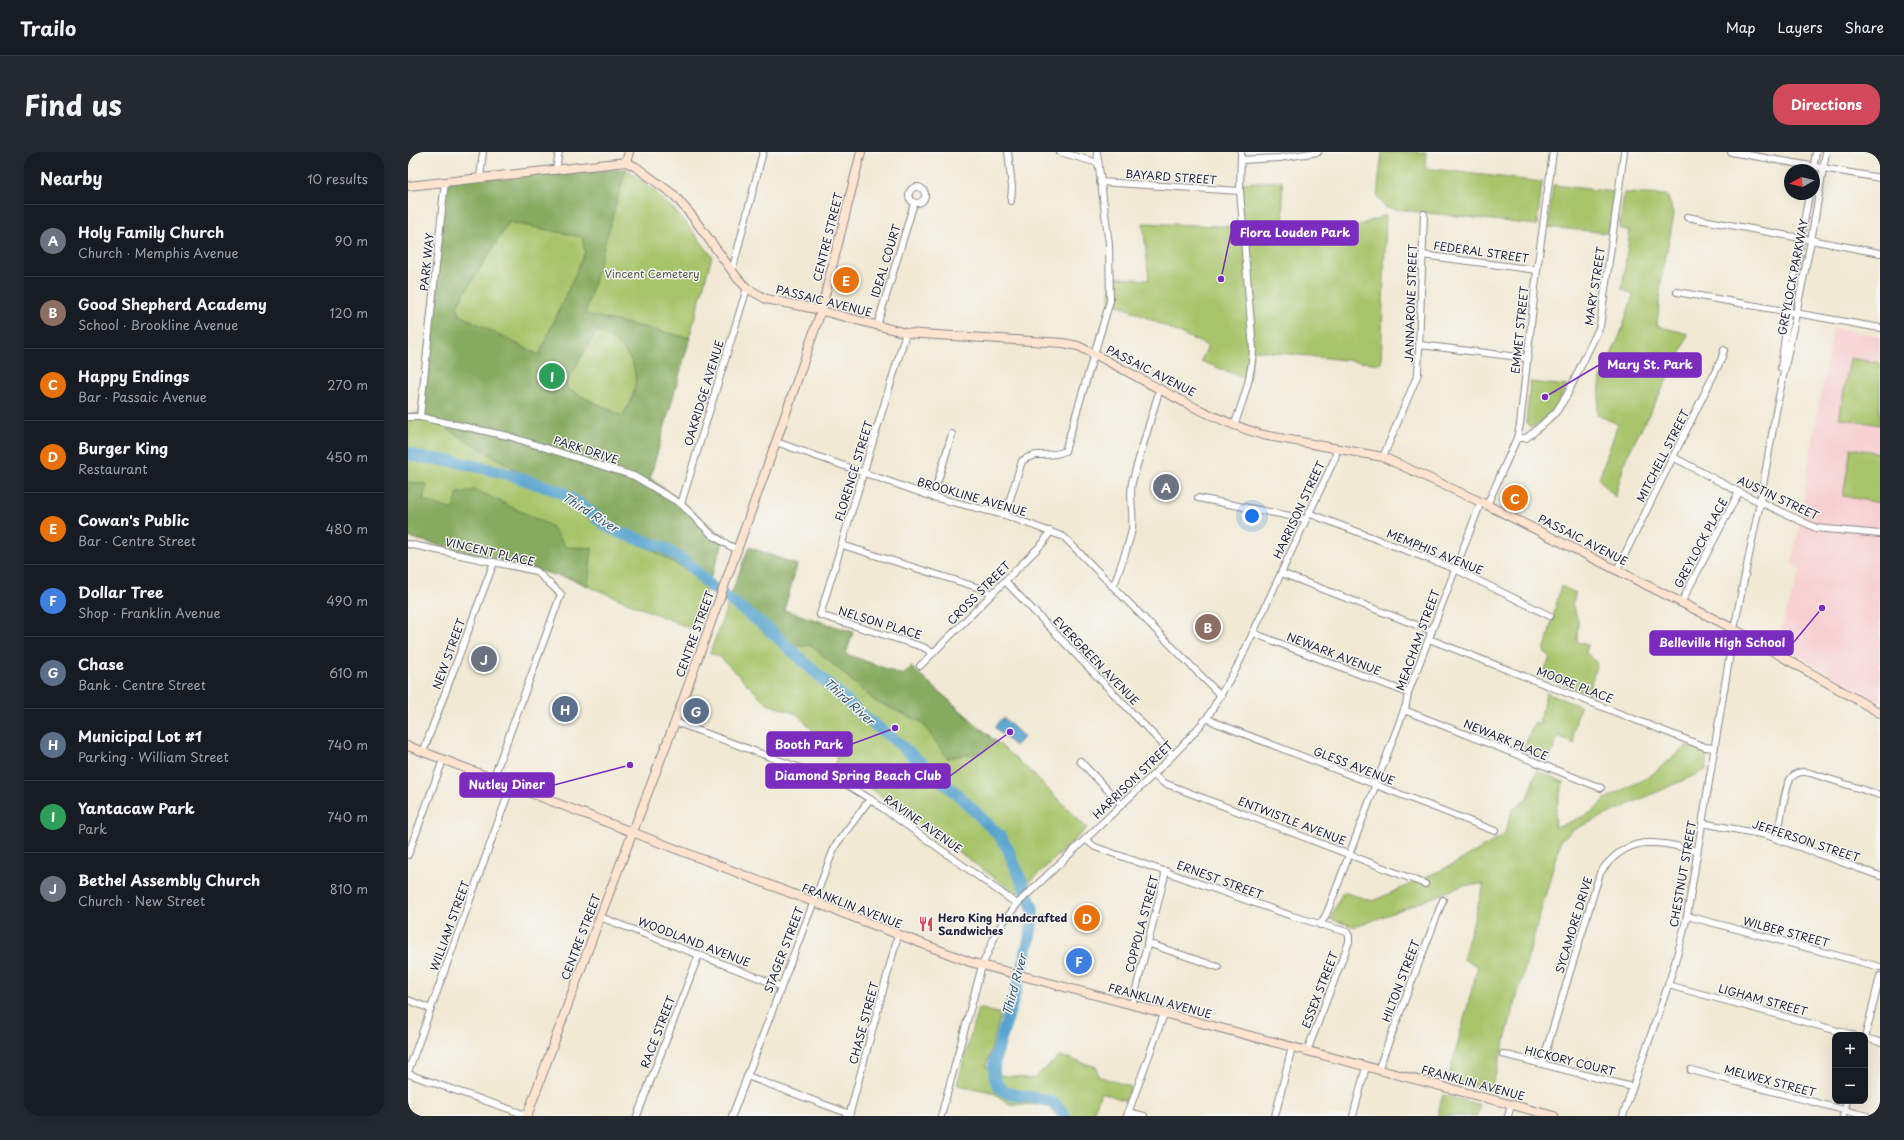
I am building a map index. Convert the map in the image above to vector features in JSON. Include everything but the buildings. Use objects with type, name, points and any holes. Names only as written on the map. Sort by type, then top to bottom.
[{"type":"street","points":[[480,177],[483,152]]},
{"type":"street","points":[[556,170],[559,152]]},
{"type":"street","points":[[408,186],[626,162],[630,152]]},
{"type":"street","points":[[732,271],[763,152]]},
{"type":"street","name":"CENTRE STREET","points":[[528,1116],[600,917],[675,722],[776,442],[820,311],[861,152]]},
{"type":"street","points":[[1008,152],[1012,187],[1011,201]]},
{"type":"street","points":[[1060,152],[1098,162]]},
{"type":"street","points":[[1005,515],[1022,461],[1029,456],[1060,454],[1065,451],[1110,301],[1109,244],[1097,152]]},
{"type":"street","points":[[1234,426],[1253,363],[1240,191],[1241,152]]},
{"type":"street","points":[[1241,160],[1279,158],[1318,152]]},
{"type":"street","name":"EMMET STREET","points":[[1484,503],[1517,438],[1521,418],[1537,270],[1553,152]]},
{"type":"street","name":"MARY STREET","points":[[1517,438],[1526,438],[1556,412],[1600,326],[1624,152]]},
{"type":"street","points":[[1731,152],[1792,164]]},
{"type":"street","points":[[1814,164],[1816,152]]},
{"type":"street","name":"GREYLOCK PARKWAY","points":[[1734,629],[1760,502],[1777,406],[1797,314],[1826,152]]},
{"type":"street","name":"PASSAIC AVENUE","points":[[626,162],[636,167],[674,195],[692,216],[732,271],[747,288],[766,299],[906,333],[1063,343],[1078,346],[1234,426],[1263,435],[1383,457],[1484,503],[1734,629],[1880,713]]},
{"type":"street","points":[[1823,168],[1880,178]]},
{"type":"street","name":"PARK WAY","points":[[420,417],[445,181]]},
{"type":"street","name":"BAYARD STREET","points":[[1100,182],[1240,191]]},
{"type":"street","name":"GREYLOCK PARKWAY","points":[[1777,406],[1788,313],[1808,200]]},
{"type":"street","name":"IDEAL COURT","points":[[877,326],[914,203]]},
{"type":"street","name":"JANNARONE STREET","points":[[1383,457],[1418,374],[1424,214]]},
{"type":"street","points":[[1687,217],[1880,253]]},
{"type":"street","name":"FEDERAL STREET","points":[[1422,255],[1537,270]]},
{"type":"street","name":"OAKRIDGE AVENUE","points":[[681,504],[747,288]]},
{"type":"street","points":[[1676,292],[1788,313],[1880,328]]},
{"type":"street","name":"FLORENCE STREET","points":[[820,615],[906,333]]},
{"type":"street","points":[[1420,345],[1527,358]]},
{"type":"street","name":"MITCHELL STREET","points":[[1617,570],[1674,457],[1721,360],[1724,350]]},
{"type":"street","points":[[1112,586],[1116,580],[1131,534],[1131,488],[1160,388]]},
{"type":"street","name":"PARK DRIVE","points":[[408,417],[420,417],[508,436],[634,476],[681,504],[712,535],[724,543],[738,549]]},
{"type":"street","points":[[933,497],[952,434]]},
{"type":"street","name":"BROOKLINE AVENUE","points":[[776,442],[933,497],[1005,515],[1068,539],[1112,586],[1221,696]]},
{"type":"street","name":"HARRISON STREET","points":[[941,1116],[982,966],[997,931],[1018,903],[1153,775],[1207,718],[1221,696],[1253,633],[1335,458],[1337,448]]},
{"type":"street","name":"AUSTIN STREET","points":[[1674,457],[1739,492],[1816,528],[1880,534]]},
{"type":"street","name":"GREYLOCK PLACE","points":[[1681,603],[1739,492]]},
{"type":"street","points":[[1198,498],[1306,519]]},
{"type":"street","name":"MEACHAM STREET","points":[[1320,924],[1326,913],[1404,710],[1408,692],[1456,569],[1484,503]]},
{"type":"street","name":"MEMPHIS AVENUE","points":[[1308,513],[1456,569],[1550,616]]},
{"type":"street","name":"CROSS STREET","points":[[920,666],[1044,542],[1050,532]]},
{"type":"street","name":"VINCENT PLACE","points":[[408,544],[536,571],[561,594],[493,779]]},
{"type":"street","points":[[842,545],[983,589],[992,594]]},
{"type":"street","name":"NEW STREET","points":[[423,752],[494,562]]},
{"type":"street","points":[[1281,573],[1432,631]]},
{"type":"street","name":"EVERGREEN AVENUE","points":[[1005,581],[1173,755]]},
{"type":"street","name":"NELSON PLACE","points":[[820,615],[923,647],[934,653]]},
{"type":"street","name":"CHESTNUT STREET","points":[[1623,1116],[1668,985],[1680,946],[1687,916],[1734,629]]},
{"type":"street","name":"NEWARK AVENUE","points":[[1253,633],[1408,692]]},
{"type":"street","name":"MOORE PLACE","points":[[1429,639],[1705,747],[1714,748]]},
{"type":"street","name":"NEWARK PLACE","points":[[1404,710],[1600,788]]},
{"type":"street","name":"GLESS AVENUE","points":[[1207,718],[1216,723],[1495,831]]},
{"type":"street","name":"RAVINE AVENUE","points":[[675,722],[849,786],[870,799],[1018,903]]},
{"type":"street","name":"FRANKLIN AVENUE","points":[[408,746],[982,966],[1554,1116]]},
{"type":"street","points":[[408,856],[443,760]]},
{"type":"street","points":[[1080,761],[1121,804]]},
{"type":"street","points":[[1777,839],[1788,784],[1794,775],[1800,772],[1810,773],[1880,795]]},
{"type":"street","name":"ENTWISTLE AVENUE","points":[[1153,775],[1164,783],[1425,884]]},
{"type":"street","name":"WILLIAM STREET","points":[[408,1073],[511,786]]},
{"type":"street","name":"STAGER STREET","points":[[732,1116],[812,902],[835,846],[870,799]]},
{"type":"street","name":"JEFFERSON STREET","points":[[1702,823],[1747,831],[1777,839],[1880,876]]},
{"type":"street","name":"ERNEST STREET","points":[[1085,839],[1095,847],[1292,916],[1347,932],[1349,936]]},
{"type":"street","name":"SYCAMORE DRIVE","points":[[1542,1064],[1600,873],[1604,867],[1613,857],[1624,850],[1643,843],[1663,843],[1698,851]]},
{"type":"street","name":"COPPOLA STREET","points":[[1132,1005],[1166,871]]},
{"type":"street","name":"HILTON STREET","points":[[1378,1070],[1443,900]]},
{"type":"street","name":"WILBER STREET","points":[[1687,916],[1880,967]]},
{"type":"street","name":"WOODLAND AVENUE","points":[[600,917],[780,986]]},
{"type":"street","name":"CHASE STREET","points":[[850,1115],[898,935]]},
{"type":"street","name":"ESSEX STREET","points":[[1307,1051],[1349,942],[1349,936]]},
{"type":"street","points":[[1147,943],[1218,967]]},
{"type":"street","name":"RACE STREET","points":[[637,1116],[699,954]]},
{"type":"street","points":[[1866,1032],[1880,976]]},
{"type":"street","name":"LIGHAM STREET","points":[[1668,985],[1842,1032]]},
{"type":"street","points":[[408,1000],[431,1009]]},
{"type":"street","points":[[1144,1116],[1127,1114],[1164,1014]]},
{"type":"street","points":[[1868,1039],[1880,1042]]},
{"type":"street","points":[[1274,1116],[1292,1047]]},
{"type":"street","name":"HICKORY COURT","points":[[1503,1054],[1632,1087]]},
{"type":"street","points":[[1353,1116],[1366,1067]]},
{"type":"street","name":"MELWEX STREET","points":[[1691,1070],[1844,1113],[1867,1116]]},
{"type":"street","points":[[408,1073],[528,1116]]},
{"type":"street","points":[[747,1076],[850,1115]]},
{"type":"street","points":[[1508,1116],[1511,1104]]},
{"type":"shaded area","points":[[1833,328],[1880,336],[1880,703],[1776,643],[1800,570],[1791,564],[1802,514],[1806,476]]},
{"type":"green space","points":[[1382,152],[1426,152],[1425,168],[1542,182],[1537,225],[1386,208],[1377,197]]},
{"type":"green space","name":"Vincent Cemetery","points":[[626,169],[663,198],[712,256],[650,478],[719,532],[726,535],[692,629],[571,579],[408,537],[408,414],[420,413],[480,177]]},
{"type":"green space","points":[[626,169],[585,314],[690,338],[650,478],[719,532],[726,535],[708,583],[420,413],[445,182],[480,177]],"holes":[[[509,222],[582,237],[585,252],[539,355],[460,315],[457,305]],[[597,331],[610,338],[621,347],[629,356],[634,367],[634,390],[630,403],[622,416],[567,389],[566,383]]]},
{"type":"green space","points":[[1282,181],[1284,232],[1333,235],[1386,215],[1381,364],[1253,350],[1249,380],[1201,361],[1208,346],[1110,301],[1110,277],[1149,280],[1143,223],[1243,227],[1241,183]]},
{"type":"green space","points":[[1553,185],[1615,192],[1608,233],[1548,227]]},
{"type":"green space","points":[[1624,193],[1667,195],[1674,215],[1661,280],[1657,326],[1688,334],[1681,353],[1626,458],[1615,497],[1599,479],[1618,424],[1597,415],[1601,377],[1620,335],[1633,295],[1622,289],[1630,231],[1619,228]]},
{"type":"green space","points":[[1850,358],[1880,363],[1880,425],[1839,418]]},
{"type":"green space","points":[[1530,382],[1567,386],[1547,417],[1542,422],[1530,427],[1526,423]]},
{"type":"green space","points":[[1851,448],[1880,453],[1880,503],[1843,496]]},
{"type":"green space","points":[[408,482],[427,484],[423,500],[453,510],[458,493],[476,490],[551,526],[566,547],[592,548],[588,586],[571,579],[408,537]]},
{"type":"green space","points":[[749,547],[797,565],[784,610],[853,632],[846,654],[903,675],[911,667],[1031,772],[1087,828],[1017,894],[870,788],[832,771],[837,757],[797,714],[767,704],[720,657],[710,653]]},
{"type":"green space","points":[[749,547],[797,565],[784,610],[853,632],[846,654],[903,675],[911,667],[995,741],[980,753],[947,758],[923,723],[875,701],[811,645],[796,647],[792,644],[775,642],[728,603]]},
{"type":"green space","points":[[1561,586],[1576,593],[1572,604],[1578,620],[1577,642],[1587,645],[1586,653],[1597,663],[1588,694],[1543,676],[1550,657],[1544,652]]},
{"type":"green space","points":[[1546,693],[1580,706],[1573,733],[1575,744],[1558,736],[1549,760],[1523,750],[1534,723],[1539,725]]},
{"type":"green space","points":[[1687,746],[1707,754],[1706,770],[1577,828],[1561,839],[1491,1090],[1448,1080],[1478,966],[1463,959],[1484,884],[1462,886],[1356,927],[1330,919],[1343,892],[1373,901],[1454,864],[1504,835],[1513,809],[1527,798],[1537,770],[1563,782],[1555,813],[1556,828],[1593,812],[1605,799],[1650,776]]},
{"type":"green space","points":[[978,1008],[1001,1014],[986,1067],[1001,1075],[1033,1079],[1060,1056],[1097,1067],[1098,1076],[1131,1087],[1126,1101],[1101,1092],[1092,1116],[1057,1116],[1047,1105],[1010,1104],[992,1092],[957,1085]]},
{"type":"green space","points":[[1443,1095],[1480,1105],[1477,1116],[1437,1116]]},
{"type":"water","points":[[1004,718],[1024,737],[1015,746],[995,728],[999,721]]},
{"type":"waterway","name":"Third River","points":[[408,453],[419,457],[458,462],[508,474],[561,492],[587,509],[606,526],[620,533],[663,547],[689,564],[709,585],[765,626],[861,714],[897,742],[958,795],[999,835],[1007,847],[1032,906],[1032,918],[1030,936],[1025,957],[995,1059],[994,1076],[999,1087],[1009,1093],[1046,1100],[1057,1106],[1065,1116]]},
{"type":"place","name":"Flora Louden Park","points":[[1221,279]]},
{"type":"place","name":"Cowan's Public","points":[[846,280]]},
{"type":"place","name":"Yantacaw Park","points":[[552,376]]},
{"type":"place","name":"Mary St. Park","points":[[1545,397]]},
{"type":"place","name":"Holy Family Church","points":[[1166,487]]},
{"type":"place","name":"Happy Endings","points":[[1515,498]]},
{"type":"place","name":"Belleville High School","points":[[1822,608]]},
{"type":"place","name":"Good Shepherd Academy","points":[[1208,627]]},
{"type":"place","name":"Bethel Assembly Church","points":[[484,659]]},
{"type":"place","name":"Municipal Lot #1","points":[[565,709]]},
{"type":"place","name":"Chase","points":[[696,711]]},
{"type":"place","name":"Booth Park","points":[[895,728]]},
{"type":"place","name":"Diamond Spring Beach Club","points":[[1010,732]]},
{"type":"place","name":"Nutley Diner","points":[[630,765]]},
{"type":"place","name":"Burger King","points":[[1087,918]]},
{"type":"place","name":"Hero King Handcrafted Sandwiches","points":[[926,924]]},
{"type":"place","name":"Dollar Tree","points":[[1079,961]]}]
